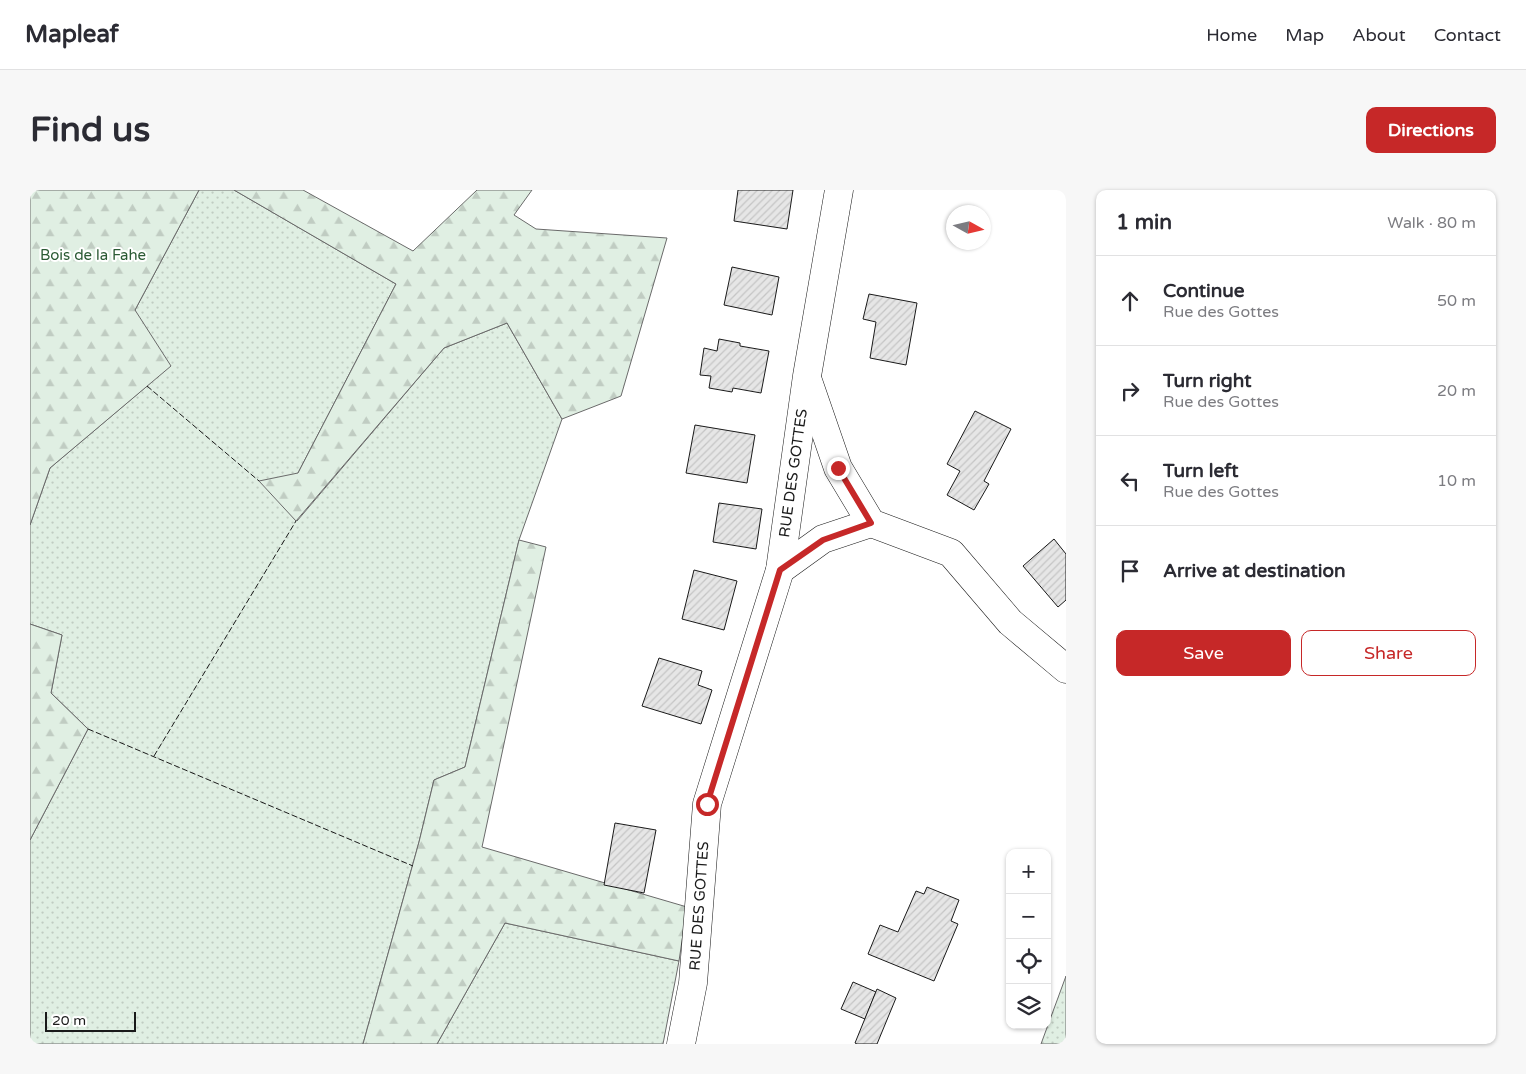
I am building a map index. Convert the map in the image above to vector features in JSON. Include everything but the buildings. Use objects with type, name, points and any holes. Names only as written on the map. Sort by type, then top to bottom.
[{"type":"street","name":"RUE DES GOTTES","points":[[681,1044],[693,983],[707,804],[780,570],[807,376],[839,190]]},
{"type":"street","name":"RUE DES GOTTES","points":[[780,570],[823,540],[871,523],[838,468],[807,376]]},
{"type":"street","points":[[871,523],[951,553],[1010,622],[1066,669]]},
{"type":"green space","name":"Bois de la Fahe","points":[[30,190],[199,190],[135,310],[171,366],[50,468],[30,525]]},
{"type":"green space","points":[[199,190],[234,190],[396,284],[298,473],[297,521],[444,348],[507,323],[562,419],[519,540],[465,767],[434,780],[419,842],[363,1044],[30,1044],[30,840],[88,729],[51,693],[62,635],[30,624],[30,525],[50,468],[147,386],[135,310]]},
{"type":"green space","points":[[234,190],[303,190],[413,251],[477,190],[532,190],[514,215],[536,229],[667,238],[621,396],[562,419],[507,323],[444,348],[296,521],[259,481],[298,473],[396,284]]},
{"type":"green space","points":[[519,540],[546,547],[482,847],[687,907],[679,961],[505,923],[437,1044],[363,1044],[419,842],[434,780],[465,767]]},
{"type":"green space","points":[[30,624],[62,635],[51,693],[88,729],[30,840]]},
{"type":"green space","points":[[505,923],[679,961],[663,1044],[437,1044]]},
{"type":"green space","points":[[1066,976],[1066,1044],[1041,1044],[1047,1029],[1051,1029],[1051,1017]]},
{"type":"fence","points":[[147,386],[259,481]]},
{"type":"fence","points":[[154,756],[296,521]]},
{"type":"fence","points":[[88,729],[413,866]]},
{"type":"route","points":[[707,804],[780,570],[823,540],[871,523],[838,468]]}]
